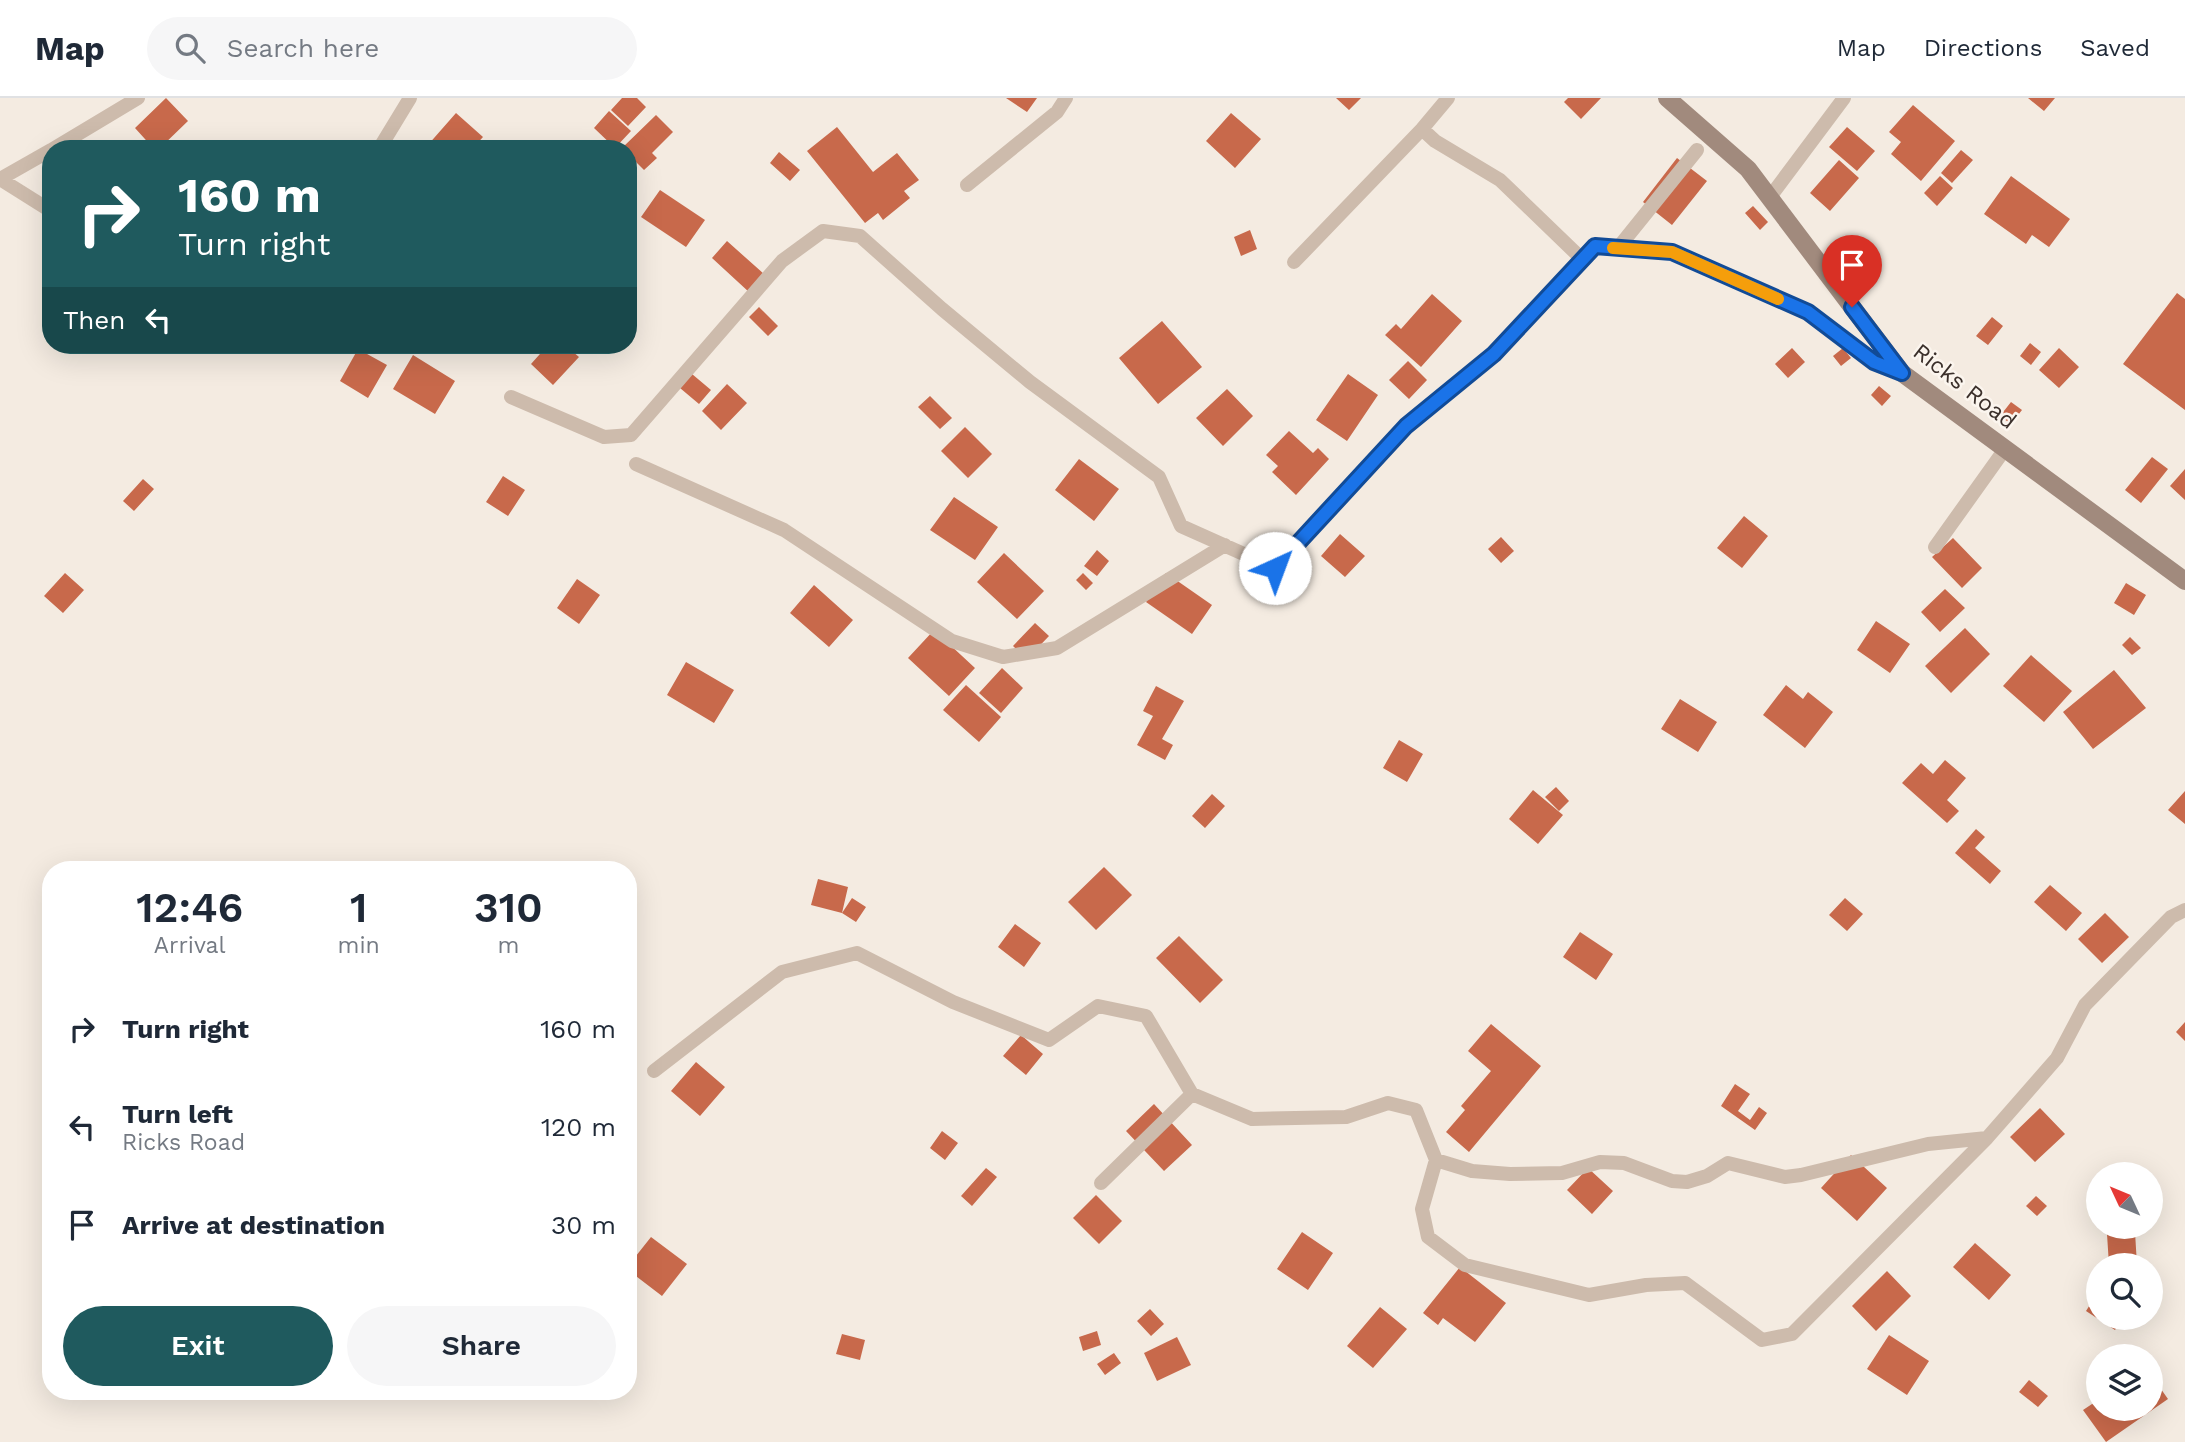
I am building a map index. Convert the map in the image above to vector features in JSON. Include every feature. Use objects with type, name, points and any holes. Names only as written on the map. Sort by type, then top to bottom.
[{"type":"street","points":[[67,140],[138,98]]},
{"type":"street","points":[[384,140],[410,98]]},
{"type":"street","points":[[967,185],[1057,112],[1066,98]]},
{"type":"street","points":[[1293,262],[1422,129],[1448,98]]},
{"type":"street","name":"Ricks Road","points":[[1667,98],[1748,169],[1902,373],[2185,581]]},
{"type":"street","points":[[1770,197],[1844,98]]},
{"type":"street","points":[[1422,129],[1435,141],[1500,180],[1583,260]]},
{"type":"street","points":[[1618,248],[1698,150]]},
{"type":"street","points":[[42,155],[0,179],[42,205]]},
{"type":"street","points":[[511,397],[604,437],[631,435],[782,261],[822,231],[860,236],[942,309],[1031,382],[1159,477],[1181,526],[1275,568],[1406,426],[1494,354],[1595,246],[1672,252],[1808,312],[1874,362],[1902,373]]},
{"type":"street","points":[[1935,547],[2005,449]]},
{"type":"street","points":[[636,464],[784,530],[952,641],[1003,657],[1057,648],[1225,545]]},
{"type":"street","points":[[654,1071],[782,972],[857,953],[953,1002],[1049,1040],[1098,1006],[1146,1016],[1192,1094],[1252,1119],[1346,1117],[1388,1102],[1416,1110],[1436,1160],[1422,1209],[1427,1237],[1465,1265],[1589,1295],[1646,1285],[1685,1283],[1762,1340],[1792,1334],[1987,1138],[2057,1058],[2085,1006],[2171,917],[2185,910]]},
{"type":"street","points":[[1101,1182],[1192,1094]]},
{"type":"street","points":[[1436,1160],[1472,1171],[1510,1174],[1562,1173],[1601,1162],[1623,1163],[1672,1181],[1687,1182],[1707,1176],[1728,1163],[1785,1177],[1928,1144],[1987,1138]]},
{"type":"building","points":[[166,98],[188,121],[168,140],[146,140],[135,128]]},
{"type":"building","points":[[622,98],[637,98],[646,107],[628,126],[611,110]]},
{"type":"building","points":[[1006,98],[1037,98],[1027,112]]},
{"type":"building","points":[[1336,98],[1361,98],[1349,110]]},
{"type":"building","points":[[1568,98],[1601,98],[1581,119],[1564,102]]},
{"type":"building","points":[[2028,98],[2055,98],[2044,111]]},
{"type":"building","points":[[1913,105],[1955,141],[1921,181],[1891,154],[1901,142],[1889,132]]},
{"type":"building","points":[[609,111],[631,131],[623,140],[607,140],[594,128]]},
{"type":"building","points":[[456,113],[483,137],[480,140],[432,140]]},
{"type":"building","points":[[1231,113],[1261,139],[1235,168],[1206,141]]},
{"type":"building","points":[[656,115],[673,132],[652,153],[657,158],[644,170],[637,163],[637,140],[630,140]]},
{"type":"building","points":[[837,127],[873,172],[897,153],[919,180],[904,191],[910,198],[883,220],[878,213],[865,223],[807,151]]},
{"type":"building","points":[[1847,127],[1875,151],[1857,171],[1829,147]]},
{"type":"building","points":[[1961,150],[1973,160],[1952,183],[1941,173]]},
{"type":"building","points":[[779,152],[800,170],[790,181],[770,163]]},
{"type":"building","points":[[1677,158],[1707,181],[1672,225],[1643,202]]},
{"type":"building","points":[[1839,160],[1859,178],[1830,211],[1810,193]]},
{"type":"building","points":[[1940,176],[1953,188],[1937,206],[1924,193]]},
{"type":"building","points":[[2011,176],[2070,219],[2049,247],[2032,235],[2026,244],[1984,214]]},
{"type":"building","points":[[660,190],[705,220],[686,247],[641,217]]},
{"type":"building","points":[[1753,206],[1768,222],[1760,230],[1745,213]]},
{"type":"building","points":[[1250,230],[1257,249],[1241,256],[1234,237]]},
{"type":"building","points":[[727,241],[765,275],[750,293],[712,258]]},
{"type":"building","points":[[2177,293],[2185,299],[2185,410],[2123,364]]},
{"type":"building","points":[[1432,294],[1462,321],[1421,367],[1385,335],[1396,324],[1401,329]]},
{"type":"building","points":[[759,307],[778,326],[768,336],[749,317]]},
{"type":"building","points":[[1992,317],[2003,326],[1988,345],[1976,336]]},
{"type":"building","points":[[1162,321],[1202,367],[1158,404],[1119,358]]},
{"type":"building","points":[[2030,343],[2041,352],[2031,365],[2020,356]]},
{"type":"building","points":[[1792,348],[1805,362],[1788,378],[1775,364]]},
{"type":"building","points":[[1843,348],[1851,358],[1841,366],[1833,356]]},
{"type":"building","points":[[2059,348],[2079,367],[2059,388],[2039,370]]},
{"type":"building","points":[[355,354],[367,354],[387,365],[368,398],[340,381]]},
{"type":"building","points":[[540,354],[576,354],[579,357],[553,385],[531,364]]},
{"type":"building","points":[[413,355],[455,381],[435,414],[393,389]]},
{"type":"building","points":[[1408,361],[1427,380],[1409,399],[1389,380]]},
{"type":"building","points":[[692,374],[711,390],[699,404],[680,388]]},
{"type":"building","points":[[1348,374],[1378,395],[1347,441],[1316,420]]},
{"type":"building","points":[[727,384],[747,403],[721,430],[702,411]]},
{"type":"building","points":[[1879,386],[1891,396],[1882,406],[1871,395]]},
{"type":"building","points":[[1227,389],[1253,416],[1223,446],[1196,418]]},
{"type":"building","points":[[930,396],[952,418],[940,429],[918,407]]},
{"type":"building","points":[[2011,402],[2022,410],[2011,424],[2000,416]]},
{"type":"building","points":[[965,427],[992,454],[968,478],[941,451]]},
{"type":"building","points":[[1289,431],[1313,453],[1318,448],[1329,459],[1296,495],[1272,472],[1278,466],[1266,455]]},
{"type":"building","points":[[2152,457],[2168,469],[2141,503],[2125,490]]},
{"type":"building","points":[[1079,459],[1119,489],[1094,521],[1055,490]]},
{"type":"building","points":[[2185,469],[2185,500],[2170,486]]},
{"type":"building","points":[[503,476],[525,490],[508,516],[486,502]]},
{"type":"building","points":[[143,479],[154,489],[134,511],[123,501]]},
{"type":"building","points":[[954,497],[998,527],[975,560],[930,530]]},
{"type":"building","points":[[1744,516],[1768,536],[1742,568],[1717,548]]},
{"type":"building","points":[[1340,534],[1365,556],[1345,577],[1321,556]]},
{"type":"building","points":[[1501,537],[1514,551],[1501,563],[1488,549]]},
{"type":"building","points":[[1953,538],[1982,568],[1962,588],[1932,557]]},
{"type":"building","points":[[1097,550],[1109,561],[1097,576],[1084,566]]},
{"type":"building","points":[[1004,553],[1044,591],[1017,619],[977,582]]},
{"type":"building","points":[[65,573],[84,590],[63,613],[44,596]]},
{"type":"building","points":[[1083,573],[1093,583],[1086,590],[1076,580]]},
{"type":"building","points":[[1166,573],[1212,605],[1192,634],[1146,602]]},
{"type":"building","points":[[577,579],[600,595],[579,624],[557,608]]},
{"type":"building","points":[[2126,583],[2146,595],[2134,615],[2114,603]]},
{"type":"building","points":[[814,585],[853,620],[829,647],[790,613]]},
{"type":"building","points":[[1945,589],[1965,608],[1940,632],[1921,612]]},
{"type":"building","points":[[1876,621],[1910,644],[1890,673],[1857,650]]},
{"type":"building","points":[[1035,623],[1049,636],[1027,659],[1013,646]]},
{"type":"building","points":[[1965,628],[1990,654],[1951,693],[1925,666]]},
{"type":"building","points":[[934,630],[975,668],[949,696],[908,658]]},
{"type":"building","points":[[2130,637],[2141,648],[2132,655],[2122,645]]},
{"type":"building","points":[[2031,655],[2072,691],[2044,722],[2003,686]]},
{"type":"building","points":[[686,662],[734,690],[714,723],[667,695]]},
{"type":"building","points":[[1002,668],[1023,688],[1001,713],[979,693]]},
{"type":"building","points":[[2114,670],[2146,708],[2093,749],[2063,712]]},
{"type":"building","points":[[966,685],[1001,717],[979,742],[943,710]]},
{"type":"building","points":[[1786,685],[1803,699],[1808,692],[1833,712],[1805,748],[1763,715]]},
{"type":"building","points":[[1156,686],[1184,701],[1162,739],[1173,745],[1165,760],[1137,745],[1153,716],[1143,711]]},
{"type":"building","points":[[1680,699],[1717,722],[1698,752],[1661,729]]},
{"type":"building","points":[[1399,740],[1423,754],[1407,782],[1383,768]]},
{"type":"building","points":[[1945,760],[1966,778],[1947,800],[1959,811],[1947,823],[1902,783],[1921,763],[1933,774]]},
{"type":"building","points":[[1556,787],[1569,801],[1559,811],[1545,797]]},
{"type":"building","points":[[1533,790],[1563,815],[1538,844],[1509,819]]},
{"type":"building","points":[[2185,791],[2185,824],[2168,810]]},
{"type":"building","points":[[1212,794],[1225,806],[1205,828],[1192,816]]},
{"type":"building","points":[[1976,829],[1985,837],[1975,848],[2001,871],[1990,884],[1955,853]]},
{"type":"building","points":[[1104,867],[1132,895],[1096,930],[1068,902]]},
{"type":"building","points":[[818,879],[848,887],[842,913],[811,905]]},
{"type":"building","points":[[2050,885],[2082,913],[2066,931],[2034,902]]},
{"type":"building","points":[[852,898],[866,907],[856,922],[842,913]]},
{"type":"building","points":[[1845,898],[1863,914],[1847,931],[1829,915]]},
{"type":"building","points":[[2105,913],[2129,937],[2102,963],[2078,939]]},
{"type":"building","points":[[1015,924],[1041,943],[1024,967],[998,947]]},
{"type":"building","points":[[1580,932],[1613,954],[1596,980],[1563,957]]},
{"type":"building","points":[[1179,936],[1223,980],[1200,1003],[1156,958]]},
{"type":"building","points":[[2185,1022],[2185,1041],[2176,1032]]},
{"type":"building","points":[[1491,1024],[1541,1066],[1469,1152],[1446,1132],[1465,1110],[1461,1106],[1491,1071],[1468,1051]]},
{"type":"building","points":[[1021,1035],[1043,1054],[1026,1075],[1003,1056]]},
{"type":"building","points":[[696,1062],[725,1087],[700,1116],[671,1091]]},
{"type":"building","points":[[1735,1084],[1750,1094],[1738,1111],[1750,1120],[1759,1107],[1767,1113],[1755,1130],[1721,1106]]},
{"type":"building","points":[[1154,1104],[1192,1145],[1164,1171],[1126,1131]]},
{"type":"building","points":[[2040,1108],[2065,1134],[2035,1162],[2010,1137]]},
{"type":"building","points":[[942,1131],[958,1143],[945,1160],[930,1148]]},
{"type":"building","points":[[1851,1155],[1887,1188],[1857,1221],[1821,1188]]},
{"type":"building","points":[[986,1168],[997,1177],[972,1206],[961,1196]]},
{"type":"building","points":[[1588,1168],[1613,1191],[1592,1214],[1567,1190]]},
{"type":"building","points":[[1096,1195],[1122,1221],[1099,1244],[1073,1218]]},
{"type":"building","points":[[2036,1196],[2047,1206],[2037,1216],[2026,1206]]},
{"type":"building","points":[[1302,1232],[1333,1253],[1308,1290],[1277,1269]]},
{"type":"building","points":[[651,1237],[687,1264],[662,1296],[637,1277],[637,1255]]},
{"type":"building","points":[[2107,1239],[2135,1239],[2136,1253],[2108,1253]]},
{"type":"building","points":[[1975,1243],[2011,1275],[1989,1300],[1953,1267]]},
{"type":"building","points":[[1460,1267],[1506,1303],[1475,1342],[1443,1318],[1438,1325],[1423,1313]]},
{"type":"building","points":[[1887,1271],[1911,1296],[1876,1331],[1852,1306]]},
{"type":"building","points":[[1380,1307],[1407,1329],[1373,1368],[1347,1346]]},
{"type":"building","points":[[1150,1309],[1164,1324],[1151,1336],[1137,1321]]},
{"type":"building","points":[[1097,1331],[1101,1345],[1083,1351],[1079,1337]]},
{"type":"building","points":[[842,1334],[865,1340],[860,1360],[836,1354]]},
{"type":"building","points":[[1889,1335],[1929,1361],[1907,1395],[1867,1369]]},
{"type":"building","points":[[1177,1337],[1191,1365],[1157,1381],[1144,1353]]},
{"type":"building","points":[[1114,1353],[1121,1363],[1105,1375],[1097,1364]]},
{"type":"building","points":[[2029,1380],[2048,1396],[2038,1407],[2019,1392]]},
{"type":"building","points":[[2091,1421],[2136,1421],[2106,1442]]},
{"type":"slow traffic","points":[[1613,248],[1672,252],[1778,299]]},
{"type":"route","points":[[1275,568],[1406,426],[1494,354],[1595,246],[1672,252],[1808,312],[1874,362],[1902,373],[1852,307]]}]
